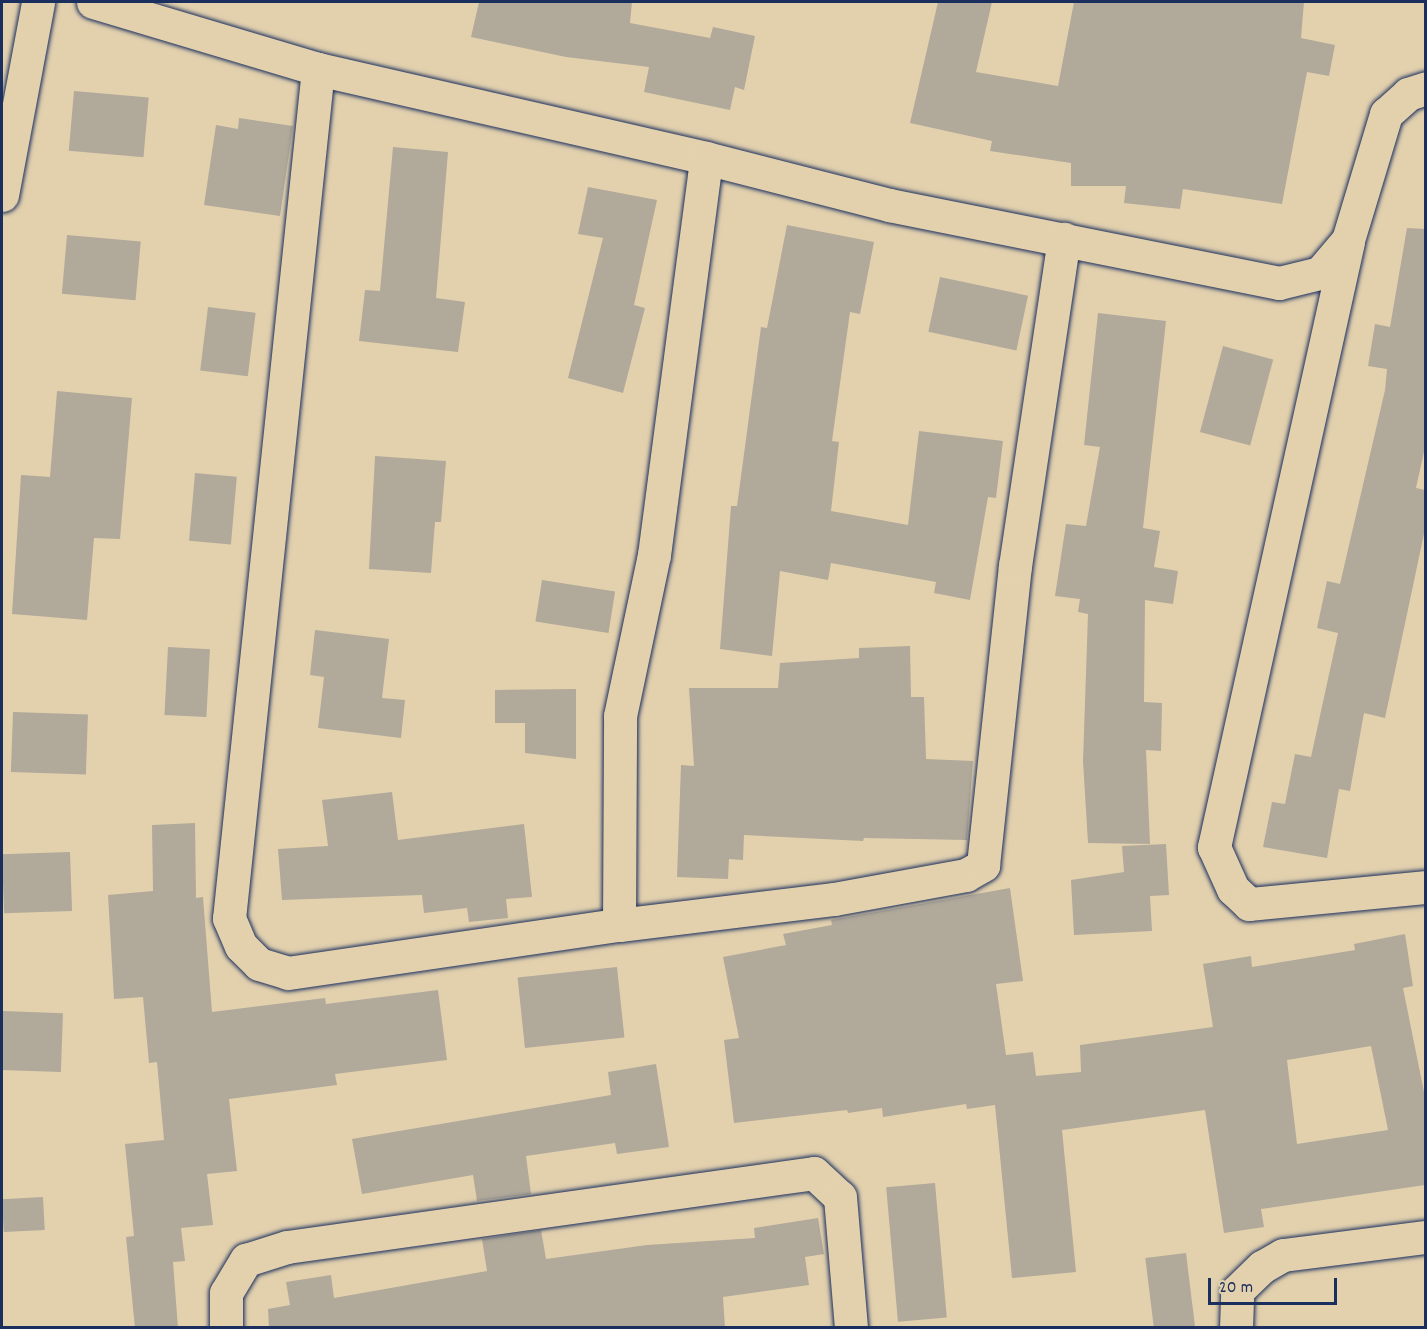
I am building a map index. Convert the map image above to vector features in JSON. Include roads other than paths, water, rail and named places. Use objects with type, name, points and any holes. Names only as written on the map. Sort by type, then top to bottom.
[{"type":"street","points":[[2,195],[38,2]]},
{"type":"street","points":[[93,2],[318,69],[706,158],[889,205],[1279,283],[1320,273],[1348,240]]},
{"type":"street","points":[[318,69],[229,918],[241,946],[259,964],[288,973],[619,925],[834,899],[966,875],[983,865],[1015,566],[1064,239]]},
{"type":"street","points":[[1425,88],[1408,94],[1386,114],[1348,240],[1214,847],[1233,889],[1249,904],[1425,887]]},
{"type":"street","points":[[619,925],[620,716],[654,555],[706,158]]},
{"type":"street","points":[[226,1328],[226,1293],[246,1260],[287,1247],[814,1173],[840,1197],[851,1328]]},
{"type":"street","points":[[1236,1328],[1236,1291],[1262,1267],[1283,1255],[1425,1237]]}]
